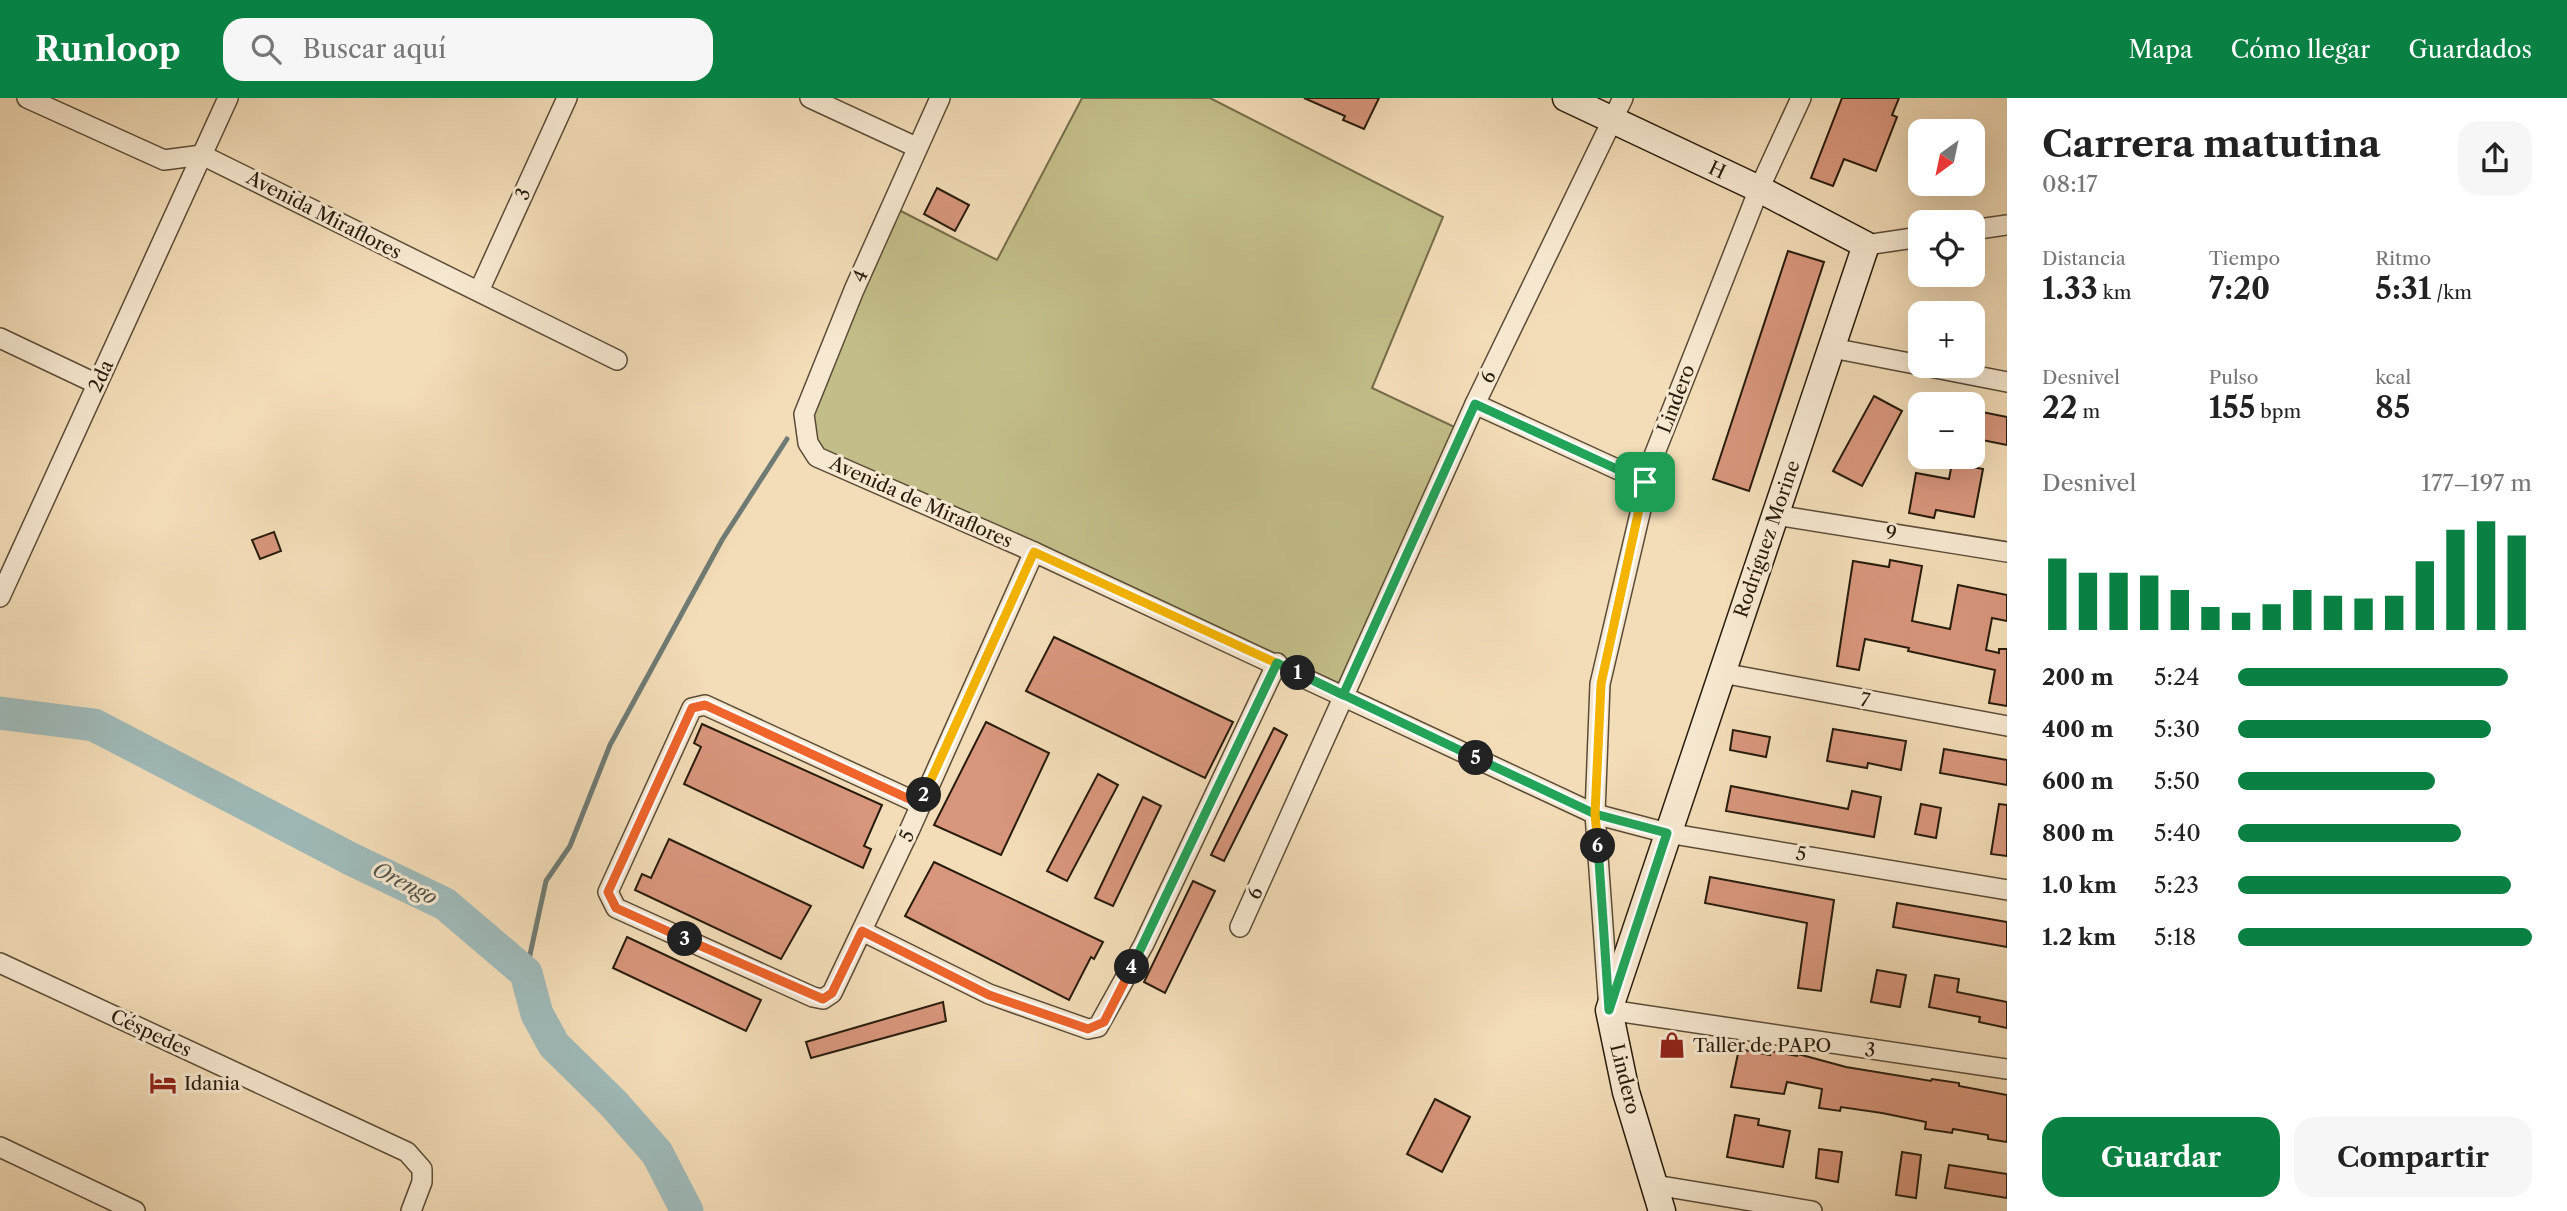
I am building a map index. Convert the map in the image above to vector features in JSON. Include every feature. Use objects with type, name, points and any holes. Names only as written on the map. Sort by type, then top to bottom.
[{"type":"street","points":[[27,98],[164,160],[202,155]]},
{"type":"street","name":"2da","points":[[0,597],[228,98]]},
{"type":"street","name":"3","points":[[479,291],[567,98]]},
{"type":"street","points":[[810,98],[916,147]]},
{"type":"street","name":"4","points":[[817,457],[808,443],[804,414],[916,147],[940,98]]},
{"type":"street","name":"H","points":[[1566,98],[1618,109],[1759,189],[1866,245]]},
{"type":"street","name":"Lindero","points":[[1662,1211],[1626,1092],[1609,1010],[1595,814],[1601,684],[1645,482],[1759,189],[1801,98]]},
{"type":"street","name":"6","points":[[1240,927],[1475,404],[1618,109]]},
{"type":"street","name":"Avenida Miraflores","points":[[202,155],[617,360]]},
{"type":"street","points":[[1985,228],[2007,225]]},
{"type":"street","points":[[1866,245],[1908,239]]},
{"type":"street","name":"Rodríguez Morine","points":[[1609,1010],[1866,245]]},
{"type":"street","points":[[0,338],[97,384]]},
{"type":"street","points":[[1832,348],[1908,363]]},
{"type":"street","points":[[1985,378],[2007,382]]},
{"type":"street","points":[[1475,404],[1645,482]]},
{"type":"street","name":"Avenida de Miraflores","points":[[817,457],[1277,663],[1595,814]]},
{"type":"street","name":"9","points":[[1775,515],[2007,552]]},
{"type":"street","name":"5","points":[[920,804],[705,705],[698,705],[692,708],[608,892],[616,908],[823,999],[832,993],[862,931],[920,804],[1034,552]]},
{"type":"street","points":[[862,931],[989,995],[1088,1029],[1098,1027],[1144,944],[1277,663]]},
{"type":"street","name":"7","points":[[1723,673],[2007,726]]},
{"type":"street","name":"5","points":[[1595,814],[1667,833],[2007,890]]},
{"type":"street","name":"Céspedes","points":[[0,963],[407,1152],[418,1160],[422,1169],[414,1205]]},
{"type":"street","name":"3","points":[[1609,1010],[2007,1069]]},
{"type":"street","points":[[0,1147],[135,1211]]},
{"type":"street","points":[[1655,1185],[1812,1211]]},
{"type":"shaded area","points":[[1082,98],[1210,98],[1443,217],[1372,388],[1463,431],[1343,695],[817,457],[804,414],[891,206],[997,260]]},
{"type":"building","points":[[1304,98],[1379,98],[1364,129],[1343,120],[1345,116]]},
{"type":"building","points":[[1842,98],[1899,98],[1892,115],[1897,117],[1876,171],[1844,159],[1833,186],[1811,178]]},
{"type":"building","points":[[937,188],[969,205],[955,231],[924,214]]},
{"type":"building","points":[[1788,251],[1824,262],[1749,491],[1713,479]]},
{"type":"building","points":[[1874,396],[1902,411],[1862,486],[1833,471]]},
{"type":"building","points":[[1985,413],[2007,417],[2007,445],[1985,441]]},
{"type":"building","points":[[1951,469],[1983,469],[1974,517],[1936,510],[1934,518],[1909,513],[1916,473],[1949,479]]},
{"type":"building","points":[[274,532],[281,551],[260,559],[252,540]]},
{"type":"building","points":[[1890,560],[1922,566],[1912,621],[1950,629],[1958,585],[2007,595],[2007,621],[1992,618],[1986,650],[1999,653],[1999,649],[2007,649],[2007,706],[1989,703],[1995,670],[1908,651],[1909,648],[1865,639],[1859,670],[1837,666],[1853,561],[1889,567]]},
{"type":"building","points":[[1054,637],[1233,722],[1205,778],[1026,691]]},
{"type":"building","points":[[986,722],[1049,753],[1001,855],[934,825]]},
{"type":"building","points":[[702,724],[882,805],[864,846],[871,849],[863,868],[684,784],[701,747],[694,743]]},
{"type":"building","points":[[1274,728],[1287,735],[1224,861],[1211,855]]},
{"type":"building","points":[[1833,729],[1906,741],[1901,770],[1868,763],[1867,768],[1827,761]]},
{"type":"building","points":[[1733,730],[1770,737],[1766,757],[1730,750]]},
{"type":"building","points":[[1944,749],[2007,760],[2007,785],[1940,773]]},
{"type":"building","points":[[1098,774],[1118,785],[1067,881],[1047,871]]},
{"type":"building","points":[[1731,786],[1848,809],[1852,791],[1881,797],[1874,837],[1726,811]]},
{"type":"building","points":[[1143,797],[1161,806],[1113,906],[1095,898]]},
{"type":"building","points":[[1921,804],[1941,808],[1936,838],[1915,834]]},
{"type":"building","points":[[1999,804],[2007,805],[2007,856],[1991,854]]},
{"type":"building","points":[[669,839],[811,906],[781,959],[635,890],[642,874],[651,878]]},
{"type":"building","points":[[934,862],[1103,942],[1094,959],[1091,957],[1069,1000],[905,916]]},
{"type":"building","points":[[1710,877],[1834,900],[1821,991],[1798,988],[1807,923],[1705,903]]},
{"type":"building","points":[[1193,881],[1215,891],[1165,993],[1144,982]]},
{"type":"building","points":[[1897,903],[2007,922],[2007,947],[1893,927]]},
{"type":"building","points":[[627,937],[761,1000],[746,1031],[613,968]]},
{"type":"building","points":[[1877,970],[1906,975],[1900,1007],[1871,1002]]},
{"type":"building","points":[[1935,975],[1959,979],[1957,992],[2007,1002],[2007,1028],[1979,1022],[1980,1017],[1929,1007]]},
{"type":"building","points":[[943,1002],[946,1021],[811,1058],[806,1042]]},
{"type":"building","points":[[1739,1049],[1770,1055],[1770,1051],[1798,1054],[1846,1067],[1959,1083],[1959,1086],[2007,1095],[2007,1142],[1988,1139],[1988,1135],[1953,1129],[1952,1133],[1925,1129],[1926,1122],[1882,1113],[1841,1107],[1840,1111],[1819,1108],[1822,1089],[1787,1082],[1784,1094],[1731,1087]]},
{"type":"building","points":[[1435,1099],[1470,1117],[1442,1172],[1407,1154]]},
{"type":"building","points":[[1735,1115],[1759,1119],[1758,1125],[1790,1131],[1783,1167],[1727,1157]]},
{"type":"building","points":[[1819,1149],[1842,1152],[1838,1182],[1816,1178]]},
{"type":"building","points":[[1902,1152],[1921,1155],[1916,1198],[1896,1195]]},
{"type":"building","points":[[1949,1165],[2007,1174],[2007,1198],[1945,1188]]},
{"type":"waterway","points":[[526,973],[546,881],[570,846],[610,745],[722,540],[787,439]]},
{"type":"waterway","name":"Orengo","points":[[0,713],[94,725],[351,859],[445,904],[526,973],[537,1014],[554,1045],[613,1103],[657,1153],[687,1211]]},
{"type":"place","name":"Taller de PAPO","points":[[1672,1045]]},
{"type":"place","name":"Idania","points":[[163,1083]]},
{"type":"route","points":[[1645,482],[1475,404],[1343,695],[1277,663],[1034,552],[920,804],[705,705],[698,705],[692,708],[608,892],[611,901],[616,908],[813,997],[823,999],[832,993],[862,931],[989,995],[1088,1029],[1098,1027],[1104,1022],[1144,944],[1277,663],[1343,695],[1595,814],[1667,833],[1609,1010],[1595,814],[1601,684],[1645,482]]}]
